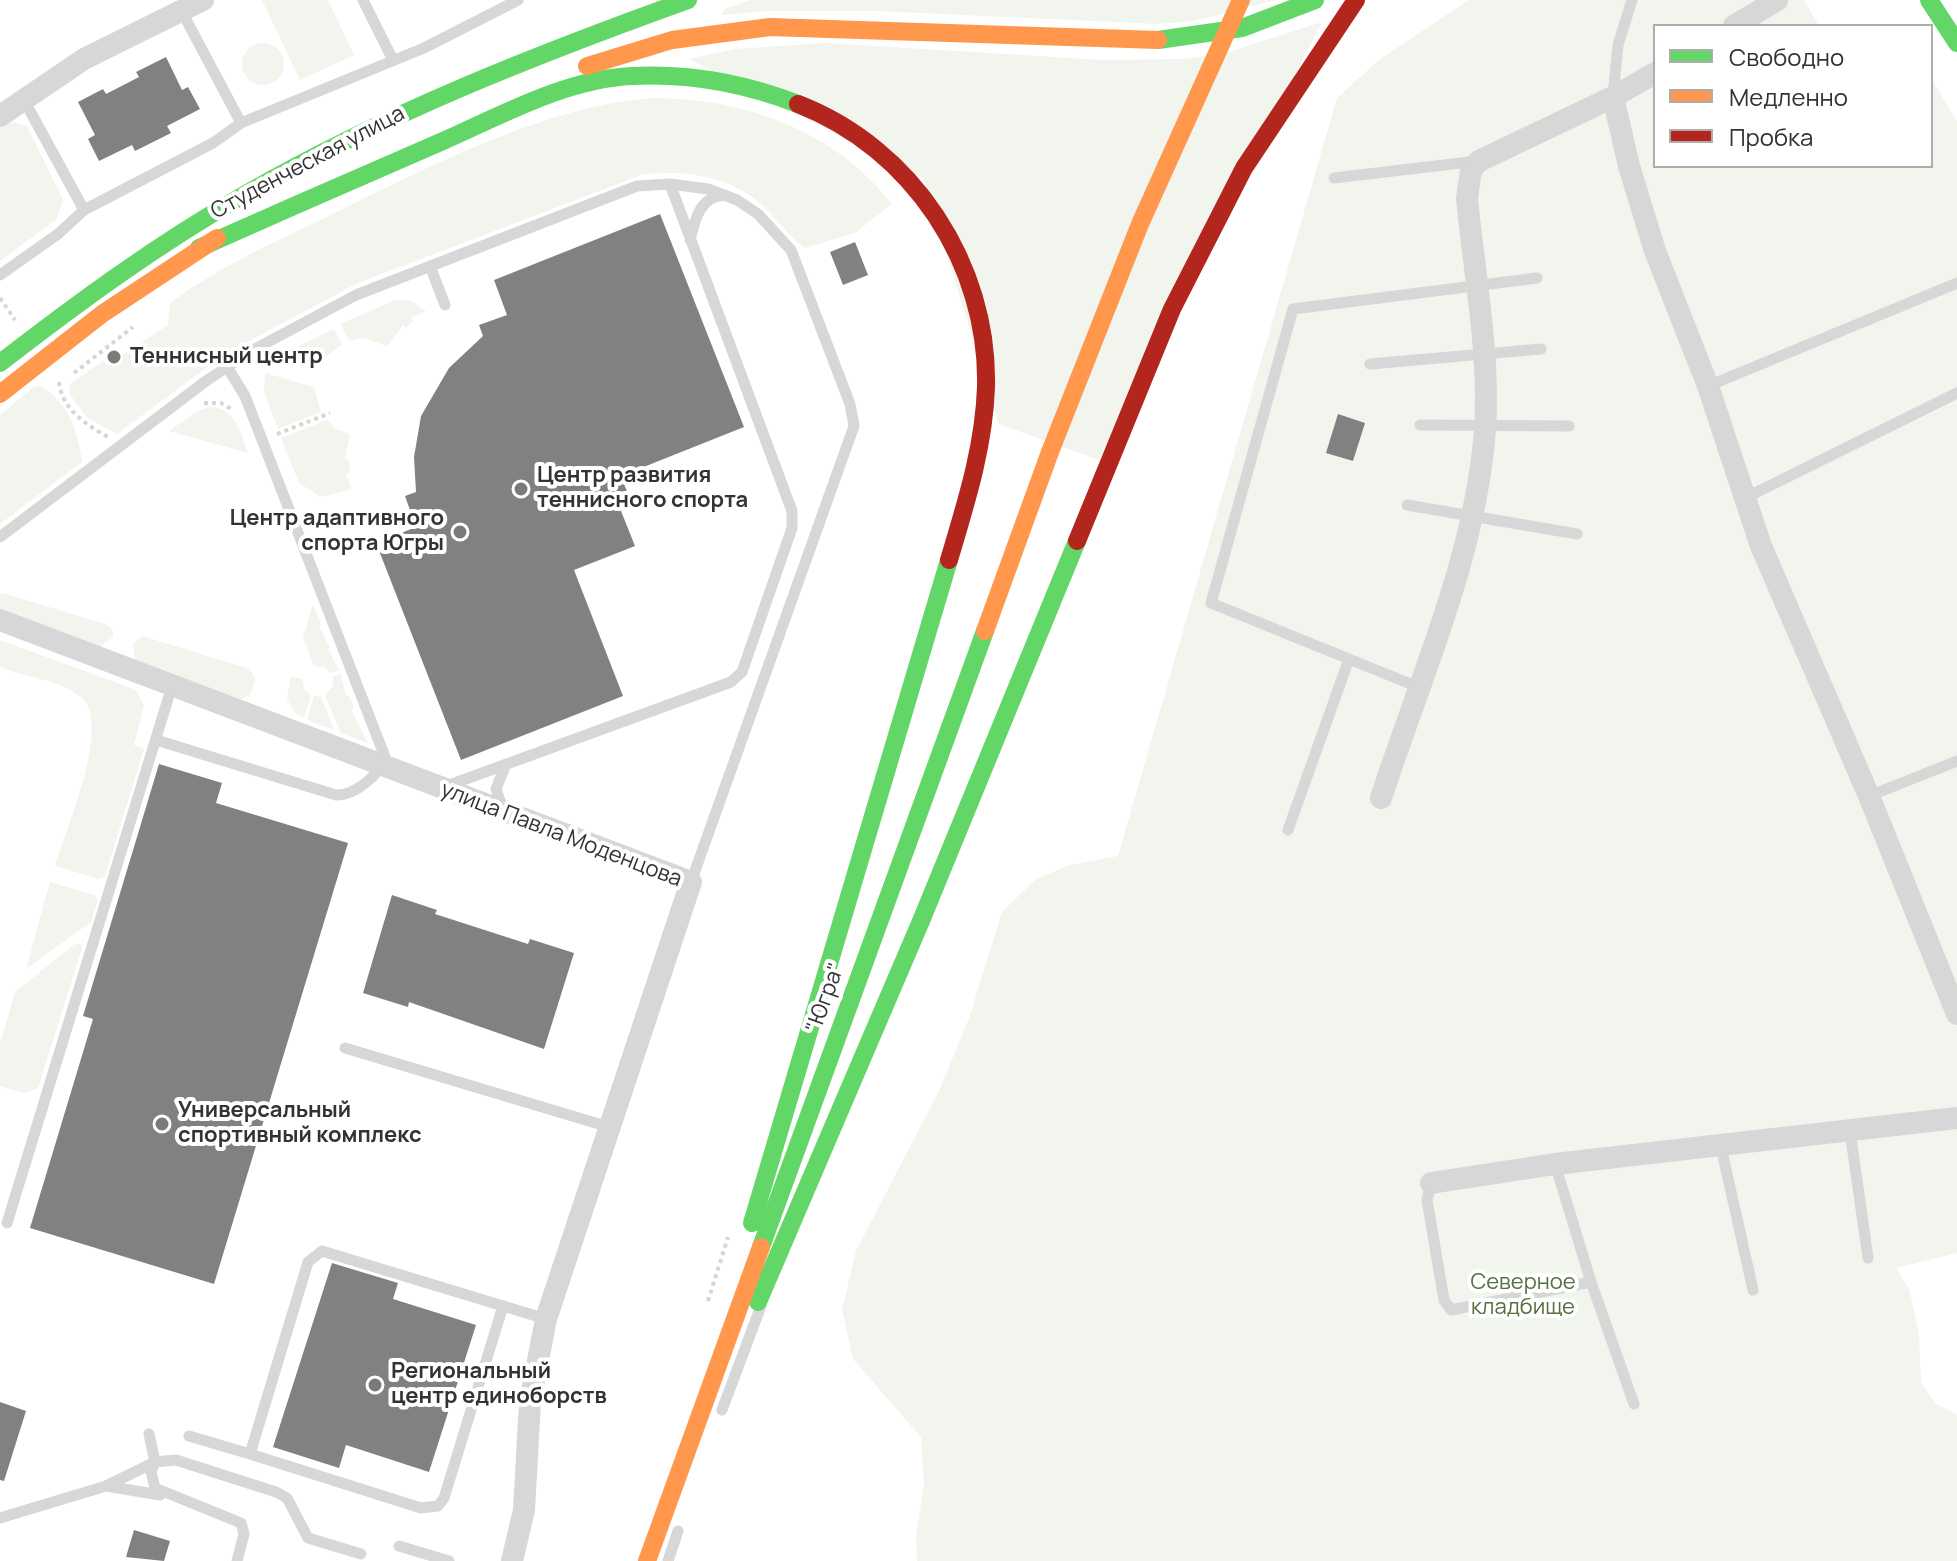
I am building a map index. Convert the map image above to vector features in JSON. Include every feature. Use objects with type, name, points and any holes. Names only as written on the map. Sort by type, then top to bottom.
[{"type":"main road","name":"Студенческая улица","points":[[0,363],[147,253],[298,162],[451,89],[662,4],[688,0]]},
{"type":"main road","name":"\"Югра\"","points":[[647,1561],[1050,452],[1140,224],[1241,0]]},
{"type":"main road","name":"Студенческая улица","points":[[0,394],[102,314],[199,248],[312,184],[459,114],[560,75],[672,40],[737,29],[804,26],[1133,41],[1178,39],[1242,28],[1315,0]]},
{"type":"main road","points":[[669,1499],[793,1224],[1172,309],[1244,168],[1356,0]]},
{"type":"main road","points":[[1929,0],[1957,43]]},
{"type":"main road","points":[[199,248],[531,102],[609,79],[677,75],[723,79],[777,94],[838,121],[868,141],[897,167],[941,222],[969,282],[983,341],[985,397],[971,487],[669,1499]]},
{"type":"street","points":[[0,116],[84,59],[203,0]]},
{"type":"street","points":[[1737,24],[1777,0]]},
{"type":"street","points":[[1381,798],[1459,566],[1472,516],[1485,426],[1483,355],[1467,183],[1479,161],[1613,97],[1653,74]]},
{"type":"street","points":[[1613,97],[1629,166],[1655,251],[1708,386],[1761,546],[1869,796],[1957,1014]]},
{"type":"street","name":"улица Павла Моденцова","points":[[0,620],[691,882],[546,1319],[530,1402],[524,1510],[512,1561]]},
{"type":"street","points":[[1431,1183],[1555,1164],[1957,1118]]},
{"type":"lane","points":[[363,0],[392,58]]},
{"type":"lane","points":[[0,275],[58,234],[84,210],[213,143],[241,123],[392,58],[424,48],[518,0]]},
{"type":"lane","points":[[1613,97],[1618,45],[1632,0]]},
{"type":"lane","points":[[181,10],[241,123]]},
{"type":"lane","points":[[24,100],[84,210]]},
{"type":"lane","points":[[1334,178],[1479,161]]},
{"type":"lane","points":[[440,788],[731,682],[742,672],[792,528],[792,511],[670,184]]},
{"type":"lane","points":[[0,537],[227,367],[356,295],[637,186],[670,184],[708,189],[737,200],[758,214],[791,250],[850,404],[854,426],[691,882]]},
{"type":"lane","points":[[690,241],[704,204],[722,195],[737,200]]},
{"type":"lane","points":[[430,266],[445,305]]},
{"type":"lane","points":[[1418,687],[1211,603],[1293,309],[1537,278]]},
{"type":"lane","points":[[1708,386],[1957,283]]},
{"type":"lane","points":[[1370,364],[1541,349]]},
{"type":"lane","points":[[156,740],[336,795],[352,792],[383,767],[384,748],[245,396],[227,367]]},
{"type":"lane","points":[[1745,498],[1957,393]]},
{"type":"lane","points":[[1420,425],[1569,426]]},
{"type":"lane","points":[[1407,505],[1577,534]]},
{"type":"lane","points":[[1288,830],[1349,659]]},
{"type":"lane","points":[[7,1223],[172,686]]},
{"type":"lane","points":[[1869,796],[1957,761]]},
{"type":"lane","points":[[506,764],[496,789],[497,798],[506,814]]},
{"type":"lane","points":[[345,1048],[609,1127]]},
{"type":"lane","points":[[1850,1131],[1868,1258]]},
{"type":"lane","points":[[1721,1147],[1753,1290]]},
{"type":"lane","points":[[1555,1164],[1591,1282],[1634,1404]]},
{"type":"lane","points":[[1431,1183],[1427,1200],[1444,1300],[1451,1310],[1591,1282]]},
{"type":"lane","points":[[715,1427],[793,1224]]},
{"type":"lane","points":[[250,1454],[308,1262],[316,1252],[329,1251],[546,1319]]},
{"type":"lane","points":[[189,1436],[421,1508],[438,1506],[444,1498],[503,1306]]},
{"type":"lane","points":[[124,1476],[142,1457],[149,1434],[155,1462],[151,1481],[165,1495]]},
{"type":"lane","points":[[0,1518],[106,1486],[155,1462],[176,1460],[276,1492],[287,1498],[308,1538],[361,1554]]},
{"type":"lane","points":[[106,1486],[165,1495],[241,1523],[244,1534],[237,1561]]},
{"type":"lane","points":[[668,1561],[683,1516]]},
{"type":"lane","points":[[399,1546],[449,1561]]},
{"type":"path","points":[[0,298],[19,325]]},
{"type":"path","points":[[58,378],[60,392],[83,424],[111,439],[118,447]]},
{"type":"path","points":[[195,406],[221,403],[240,417]]},
{"type":"path","points":[[262,440],[330,413]]},
{"type":"path","points":[[706,1309],[729,1235]]},
{"type":"green space","points":[[262,0],[328,0],[354,55],[300,80]]},
{"type":"green space","points":[[750,0],[1276,0],[1194,21],[1157,24],[877,11],[767,11],[721,15],[725,9]]},
{"type":"green space","name":"Северное кладбище","points":[[1469,0],[1804,0],[1818,24],[1653,24],[1653,168],[1933,168],[1933,81],[1957,121],[1957,1253],[1896,1268],[1909,1289],[1919,1334],[1921,1382],[1935,1403],[1957,1415],[1957,1561],[917,1561],[916,1536],[924,1484],[921,1437],[853,1359],[842,1310],[856,1251],[940,1089],[969,1018],[1002,912],[1036,879],[1067,866],[1118,856],[1337,98],[1380,59]]},
{"type":"green space","points":[[1322,22],[1099,460],[999,424],[923,178],[689,59],[735,49],[826,43],[1103,60],[1183,59],[1225,53]]},
{"type":"green space","points":[[263,43],[278,49],[284,64],[278,79],[263,85],[248,79],[242,64],[248,49]]},
{"type":"green space","points":[[654,98],[722,105],[786,124],[843,156],[869,178],[892,204],[855,233],[805,248],[765,208],[738,188],[691,174],[641,175],[358,283],[226,353],[117,434],[87,418],[69,393],[70,384],[103,361],[107,365],[168,325],[170,303],[229,265],[409,176],[490,140],[573,112]]},
{"type":"green space","points":[[11,122],[27,126],[63,200],[56,220],[0,261],[0,126]]},
{"type":"green space","points":[[395,300],[410,300],[426,311],[411,318],[413,321],[406,328],[403,325],[387,346],[363,338],[349,341],[341,324]]},
{"type":"green space","points":[[334,329],[342,344],[321,361],[288,351]]},
{"type":"green space","points":[[265,373],[314,387],[321,412],[278,429],[264,391]]},
{"type":"green space","points":[[35,386],[41,386],[51,393],[65,409],[75,429],[82,462],[0,524],[0,415]]},
{"type":"green space","points":[[209,407],[218,408],[231,416],[248,453],[169,431],[196,412]]},
{"type":"green space","points":[[327,420],[336,429],[350,434],[345,460],[349,461],[350,473],[346,474],[352,489],[321,497],[299,483],[281,438]]},
{"type":"green space","points":[[0,594],[105,624],[113,630],[113,637],[100,647],[0,611]]},
{"type":"green space","points":[[313,604],[328,649],[339,670],[331,673],[324,667],[314,666],[303,638]]},
{"type":"green space","points":[[142,636],[250,669],[255,679],[251,694],[240,700],[135,660],[133,644]]},
{"type":"green space","points":[[0,640],[136,690],[144,705],[134,745],[144,749],[105,876],[99,879],[55,866],[84,778],[92,729],[89,710],[73,691],[0,667]]},
{"type":"green space","points":[[341,674],[346,696],[349,695],[354,708],[351,709],[368,743],[341,733],[325,695],[333,686],[333,677]]},
{"type":"green space","points":[[291,676],[302,679],[304,689],[311,695],[304,718],[295,713],[287,699]]},
{"type":"green space","points":[[314,696],[321,697],[334,730],[307,720]]},
{"type":"green space","points":[[50,882],[94,895],[98,900],[91,922],[26,969]]},
{"type":"green space","points":[[76,943],[83,945],[38,1088],[24,1093],[0,1086],[0,1044],[15,992]]},
{"type":"building","points":[[166,57],[182,90],[188,87],[200,109],[167,126],[171,133],[135,151],[132,145],[99,161],[88,139],[95,135],[78,102],[103,89],[106,94],[139,77],[136,72]]},
{"type":"building","name":"Центр развития теннисного спорта","points":[[660,214],[744,427],[621,476],[633,507],[621,511],[635,546],[574,570],[623,696],[461,760],[376,543],[416,527],[405,496],[416,492],[414,457],[421,416],[449,368],[483,336],[479,325],[507,315],[494,280]]},
{"type":"building","points":[[855,242],[868,275],[843,285],[830,252]]},
{"type":"building","points":[[1338,414],[1365,423],[1353,461],[1326,453]]},
{"type":"building","name":"Универсальный спортивный комплекс","points":[[159,764],[222,783],[216,803],[348,843],[214,1284],[30,1228],[93,1019],[83,1016]]},
{"type":"building","points":[[392,895],[437,910],[435,914],[528,944],[530,939],[574,953],[544,1049],[409,1002],[408,1007],[363,993]]},
{"type":"building","name":"Региональный центр единоборств","points":[[332,1263],[398,1283],[393,1299],[476,1325],[429,1472],[346,1445],[339,1468],[273,1447]]},
{"type":"building","points":[[0,1402],[26,1411],[4,1481],[0,1480]]},
{"type":"building","points":[[134,1530],[170,1541],[164,1561],[126,1557]]},
{"type":"traffic: fast","points":[[0,363],[150,254],[212,214],[297,166],[462,88],[688,0]]},
{"type":"traffic: fast","points":[[1158,40],[1242,28],[1315,0]]},
{"type":"traffic: fast","points":[[1929,0],[1957,43]]},
{"type":"traffic: fast","points":[[199,248],[511,110],[583,84],[632,76],[696,78],[757,90],[798,104]]},
{"type":"traffic: fast","points":[[758,1302],[921,921],[1077,541]]},
{"type":"traffic: fast","points":[[752,1223],[949,560]]},
{"type":"traffic: fast","points":[[761,1247],[985,631]]},
{"type":"traffic: slow","points":[[1050,452],[1140,224],[1241,0]]},
{"type":"traffic: slow","points":[[587,66],[672,40],[770,27],[1158,40]]},
{"type":"traffic: slow","points":[[0,394],[102,314],[217,238]]},
{"type":"traffic: slow","points":[[985,631],[1050,452]]},
{"type":"traffic: slow","points":[[647,1561],[761,1247]]},
{"type":"traffic: jam","points":[[1077,541],[1172,309],[1244,168],[1356,0]]},
{"type":"traffic: jam","points":[[798,104],[839,124],[876,149],[908,180],[936,216],[958,255],[974,297],[983,341],[985,409],[973,475],[949,560]]},
{"type":"place","name":"Теннисный центр","points":[[114,357]]},
{"type":"place","name":"Центр развития теннисного спорта","points":[[521,489]]},
{"type":"place","name":"Центр адаптивного спорта Югры","points":[[460,532]]},
{"type":"place","name":"Универсальный спортивный комплекс","points":[[162,1124]]},
{"type":"place","name":"Региональный центр единоборств","points":[[375,1385]]}]
